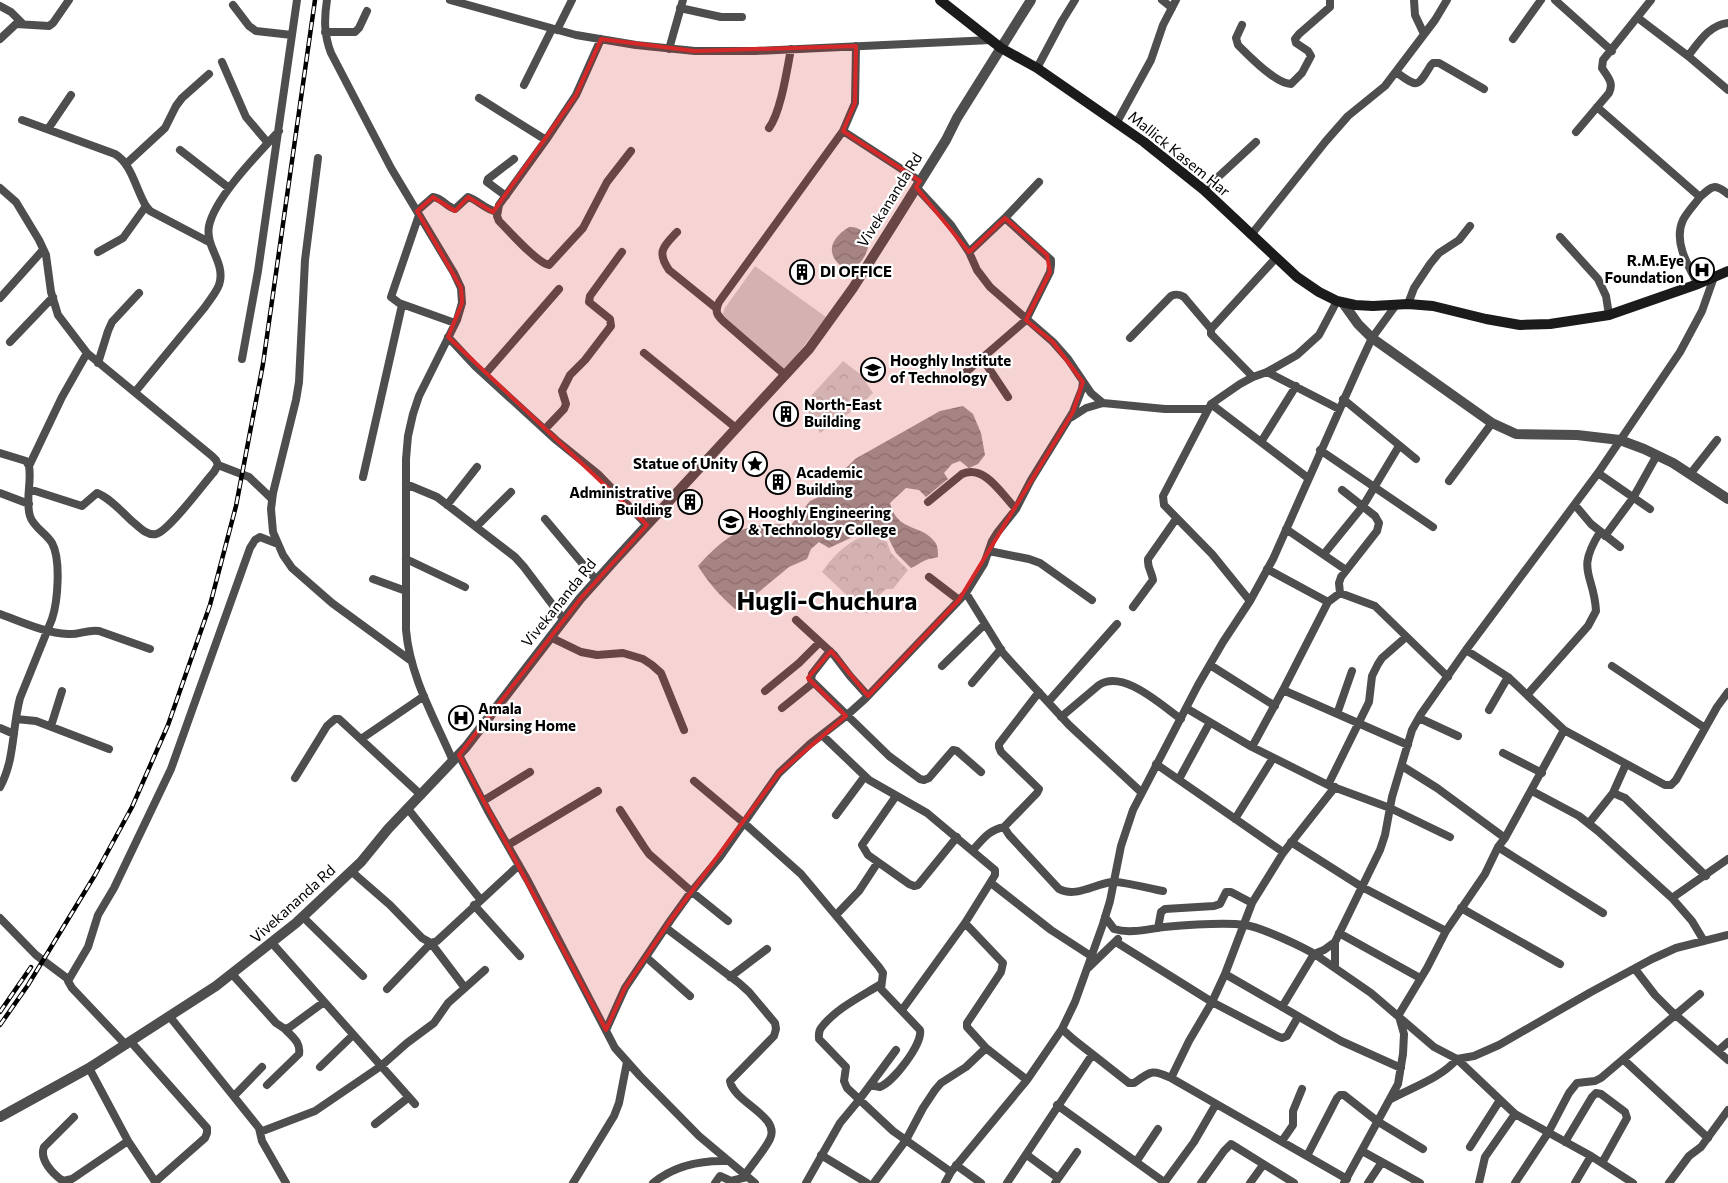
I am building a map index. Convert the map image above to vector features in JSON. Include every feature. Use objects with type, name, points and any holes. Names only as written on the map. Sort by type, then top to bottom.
[{"type":"main road","name":"Mallick Kasem Har","points":[[940,0],[1001,48],[1037,68],[1117,122],[1204,190],[1251,236],[1307,285],[1340,302]]},
{"type":"main road","points":[[1340,302],[1373,306],[1408,304],[1433,306],[1520,325],[1550,324],[1609,315],[1698,284],[1728,271]]},
{"type":"street","points":[[0,39],[16,24],[49,26],[54,22],[69,0]]},
{"type":"street","points":[[242,359],[258,271],[297,0]]},
{"type":"street","points":[[327,0],[324,22],[331,53],[386,159],[461,288],[462,303],[455,323],[420,396],[413,414],[408,436],[406,484],[406,630],[410,660],[424,696],[456,758],[519,865],[615,1048],[699,1136],[755,1183]]},
{"type":"street","points":[[450,0],[469,2],[554,29],[601,39],[695,51],[791,49],[991,40]]},
{"type":"street","points":[[524,85],[572,0]]},
{"type":"street","points":[[669,49],[683,0]]},
{"type":"street","name":"Vivekananda Rd","points":[[0,1117],[89,1068],[170,1017],[232,974],[272,943],[303,917],[351,871],[456,758],[564,620],[597,581],[763,400],[784,374],[809,349],[828,324],[891,228],[1031,0]]},
{"type":"street","points":[[1037,68],[1062,20],[1075,0]]},
{"type":"street","points":[[1162,0],[1172,8]]},
{"type":"street","points":[[1117,122],[1151,60],[1163,25],[1176,0]]},
{"type":"street","points":[[1242,25],[1236,38],[1238,45],[1276,78],[1287,84],[1292,84],[1302,73],[1310,56],[1308,51],[1295,41],[1296,36],[1326,11],[1331,4],[1330,0]]},
{"type":"street","points":[[1414,0],[1415,16],[1424,34]]},
{"type":"street","points":[[1251,236],[1348,116],[1385,86],[1448,0]]},
{"type":"street","points":[[1512,40],[1541,0]]},
{"type":"street","points":[[1555,0],[1612,51]]},
{"type":"street","points":[[1576,132],[1612,87],[1602,66],[1603,60],[1652,0]]},
{"type":"street","points":[[232,5],[249,26],[256,31],[292,35]]},
{"type":"street","points":[[0,6],[11,12],[23,24]]},
{"type":"street","points":[[680,8],[720,16],[742,17]]},
{"type":"street","points":[[325,32],[355,32],[368,12]]},
{"type":"street","points":[[1638,18],[1688,56],[1728,90]]},
{"type":"street","points":[[1688,56],[1712,28],[1728,23]]},
{"type":"street","points":[[601,39],[582,83],[546,140],[499,205],[497,212],[499,221],[538,259],[549,265],[583,228],[607,182],[631,151]]},
{"type":"street","points":[[784,374],[723,321],[717,314],[716,308],[843,131],[855,104],[856,46]]},
{"type":"street","points":[[769,128],[773,122],[779,102],[791,49]]},
{"type":"street","points":[[222,62],[246,117],[268,143]]},
{"type":"street","points":[[1396,72],[1412,83],[1417,84],[1421,82],[1431,65],[1439,63],[1484,89]]},
{"type":"street","points":[[126,164],[165,128],[182,98],[208,74]]},
{"type":"street","points":[[48,130],[71,95]]},
{"type":"street","points":[[479,98],[546,140]]},
{"type":"street","points":[[1597,107],[1700,198]]},
{"type":"street","points":[[22,120],[115,154],[126,164],[150,211],[209,242]]},
{"type":"street","points":[[134,392],[205,307],[220,282],[221,271],[209,242],[209,225],[229,188],[279,131]]},
{"type":"street","points":[[843,131],[918,184],[951,225],[969,252],[977,270],[990,287],[1053,342],[1068,359],[1091,394],[1103,403]]},
{"type":"street","points":[[1204,190],[1256,142]]},
{"type":"street","points":[[180,150],[229,188]]},
{"type":"street","points":[[318,158],[305,260],[299,382],[272,499],[271,518],[273,532],[292,568],[332,603],[410,660]]},
{"type":"street","points":[[506,196],[487,182],[488,179],[514,160]]},
{"type":"street","points":[[969,252],[1039,182]]},
{"type":"street","points":[[1698,284],[1682,250],[1680,234],[1683,219],[1700,198],[1714,187],[1718,186],[1728,194]]},
{"type":"street","points":[[0,188],[16,202],[32,226],[44,250],[52,297],[58,315],[87,353],[212,456],[218,465],[249,477],[272,499]]},
{"type":"street","points":[[455,323],[394,301],[391,297],[418,213],[433,197],[438,198],[455,209],[468,197],[484,208],[497,212]]},
{"type":"street","points":[[98,252],[123,238],[146,206]]},
{"type":"street","points":[[958,379],[1026,320],[1050,272],[1051,260],[1005,218]]},
{"type":"street","points":[[1408,304],[1414,288],[1430,264],[1439,254],[1459,240],[1470,226]]},
{"type":"street","points":[[677,232],[664,245],[662,250],[665,264],[669,270],[716,308]]},
{"type":"street","points":[[1560,237],[1598,279],[1606,296],[1609,315]]},
{"type":"street","points":[[0,298],[44,250]]},
{"type":"street","points":[[545,429],[564,409],[566,404],[562,390],[570,375],[585,360],[611,326],[610,319],[589,302],[590,296],[622,252]]},
{"type":"street","points":[[1211,329],[1275,258]]},
{"type":"street","points":[[1335,968],[1335,942],[1380,850],[1412,730],[1466,650],[1598,473],[1680,352],[1702,312],[1714,277]]},
{"type":"street","points":[[484,374],[559,289]]},
{"type":"street","points":[[98,363],[112,322],[139,292]]},
{"type":"street","points":[[1130,338],[1171,296],[1175,294],[1181,295],[1211,329],[1211,334],[1253,377]]},
{"type":"street","points":[[10,342],[52,297]]},
{"type":"street","points":[[1250,601],[1212,554],[1164,505],[1163,496],[1209,407],[1240,384],[1283,364],[1311,344],[1340,302],[1372,338],[1492,423],[1516,434],[1577,435],[1620,440],[1657,455],[1691,474],[1728,499]]},
{"type":"street","points":[[363,477],[402,304]]},
{"type":"street","points":[[945,1183],[954,1169],[1027,1080],[1062,1029],[1088,968],[1105,917],[1126,829],[1142,792],[1210,664],[1250,601],[1267,569],[1372,338],[1396,305]]},
{"type":"street","points":[[448,337],[484,374],[598,474],[647,525]]},
{"type":"street","points":[[0,788],[7,774],[20,698],[48,631],[56,606],[56,554],[48,538],[32,522],[29,504],[29,466],[62,397],[87,353]]},
{"type":"street","points":[[644,353],[736,428]]},
{"type":"street","points":[[982,358],[1008,397]]},
{"type":"street","points":[[1267,372],[1339,409]]},
{"type":"street","points":[[606,1030],[625,988],[666,928],[720,857],[779,773],[868,696],[966,593],[979,573],[997,533],[1016,509],[1031,480],[1067,422],[1077,403],[1083,382]]},
{"type":"street","points":[[1261,442],[1296,386]]},
{"type":"street","points":[[1344,399],[1416,459]]},
{"type":"street","points":[[1067,422],[1086,408],[1103,403],[1165,409],[1209,407],[1261,442],[1308,478]]},
{"type":"street","points":[[1449,481],[1492,423]]},
{"type":"street","points":[[1691,474],[1717,440]]},
{"type":"street","points":[[1324,554],[1363,506],[1399,446]]},
{"type":"street","points":[[1320,450],[1434,527]]},
{"type":"street","points":[[0,453],[26,461],[29,466]]},
{"type":"street","points":[[1527,695],[1588,626],[1596,611],[1587,571],[1587,560],[1591,548],[1633,498],[1657,455]]},
{"type":"street","points":[[29,489],[82,506],[97,493],[106,498],[142,530],[150,534],[156,534],[167,527],[218,465]]},
{"type":"street","points":[[447,504],[477,467]]},
{"type":"street","points":[[928,502],[968,471],[982,474],[1016,509]]},
{"type":"street","points":[[1598,473],[1650,509]]},
{"type":"street","points":[[406,484],[437,497],[515,557],[564,620]]},
{"type":"street","points":[[1340,593],[1339,583],[1346,570],[1379,527],[1378,520],[1342,490]]},
{"type":"street","points":[[476,527],[511,492]]},
{"type":"street","points":[[1,496],[29,504]]},
{"type":"street","points":[[1575,505],[1603,534],[1620,547]]},
{"type":"street","points":[[545,519],[597,581]]},
{"type":"street","points":[[1133,607],[1153,580],[1153,575],[1147,565],[1148,559],[1176,519]]},
{"type":"street","points":[[1286,529],[1346,570]]},
{"type":"street","points":[[89,1068],[128,1141],[156,1183],[205,1138],[208,1133],[207,1128],[129,1043],[68,984],[68,978],[88,947],[98,915],[114,888],[171,769],[250,548],[255,540],[260,537],[278,544]]},
{"type":"street","points":[[989,550],[1028,558],[1040,563],[1092,600]]},
{"type":"street","points":[[406,559],[464,587]]},
{"type":"street","points":[[1267,569],[1328,602]]},
{"type":"street","points":[[929,577],[959,600]]},
{"type":"street","points":[[373,579],[406,591]]},
{"type":"street","points":[[966,593],[1011,662],[1093,749],[1142,792]]},
{"type":"street","points":[[1340,593],[1375,606],[1448,677]]},
{"type":"street","points":[[1252,747],[1284,690],[1328,602],[1340,593]]},
{"type":"street","points":[[0,614],[48,631],[71,635],[93,630],[100,631],[150,649]]},
{"type":"street","points":[[796,620],[830,652],[868,696]]},
{"type":"street","points":[[942,666],[985,624]]},
{"type":"street","points":[[1048,702],[1117,624]]},
{"type":"street","points":[[1172,1078],[1188,1041],[1212,1002],[1225,974],[1252,903],[1284,852],[1331,786],[1369,702],[1372,676],[1378,664],[1382,658],[1406,637]]},
{"type":"street","points":[[550,638],[581,652],[597,654],[623,653],[643,659],[661,673],[684,730]]},
{"type":"street","points":[[765,691],[799,663],[820,642]]},
{"type":"street","points":[[972,682],[1001,649]]},
{"type":"street","points":[[1466,650],[1508,677],[1564,730],[1665,785],[1671,785],[1676,780],[1728,692]]},
{"type":"street","points":[[830,652],[810,678],[846,716],[889,756],[924,780],[929,778],[953,750],[957,751],[981,772]]},
{"type":"street","points":[[1210,664],[1275,706]]},
{"type":"street","points":[[1612,666],[1705,728]]},
{"type":"street","points":[[1338,714],[1352,671]]},
{"type":"street","points":[[1489,710],[1508,677]]},
{"type":"street","points":[[1061,717],[1099,685],[1111,680],[1131,684],[1181,718]]},
{"type":"street","points":[[782,708],[813,683]]},
{"type":"street","points":[[1284,690],[1408,745]]},
{"type":"street","points":[[51,726],[62,691]]},
{"type":"street","points":[[973,850],[986,834],[1004,827],[1038,793],[1039,789],[998,748],[999,744],[1039,692]]},
{"type":"street","points":[[361,739],[424,696]]},
{"type":"street","points":[[1186,708],[1273,758],[1331,786],[1390,808],[1450,837]]},
{"type":"street","points":[[1419,718],[1458,736]]},
{"type":"street","points":[[16,719],[30,719],[109,749]]},
{"type":"street","points":[[295,778],[327,726],[335,719],[339,719],[421,795]]},
{"type":"street","points":[[1179,779],[1210,722]]},
{"type":"street","points":[[0,728],[14,734]]},
{"type":"street","points":[[1062,1029],[1129,1083],[1134,1084],[1148,1073],[1154,1072],[1172,1078],[1282,1141],[1345,1181],[1398,1084],[1404,1034],[1399,1018],[1446,931],[1485,874],[1498,847],[1532,791],[1564,730]]},
{"type":"street","points":[[822,735],[865,776],[896,796],[918,806],[995,870],[995,875],[965,923],[902,1010]]},
{"type":"street","points":[[1503,752],[1542,773]]},
{"type":"street","points":[[1236,819],[1273,758]]},
{"type":"street","points":[[1156,764],[1284,852]]},
{"type":"street","points":[[1588,823],[1614,793],[1626,764]]},
{"type":"street","points":[[1402,766],[1437,788],[1505,838]]},
{"type":"street","points":[[483,801],[530,772]]},
{"type":"street","points":[[836,815],[865,776]]},
{"type":"street","points":[[694,781],[744,822],[801,874],[883,973],[882,990],[920,1030],[921,1035],[895,1077],[880,1087],[870,1085]]},
{"type":"street","points":[[1532,791],[1588,823],[1672,898],[1692,920],[1704,941]]},
{"type":"street","points":[[508,845],[598,792]]},
{"type":"street","points":[[1614,793],[1625,798],[1706,876]]},
{"type":"street","points":[[896,796],[862,845],[868,854],[909,884],[918,885],[957,837]]},
{"type":"street","points":[[408,809],[480,900]]},
{"type":"street","points":[[620,810],[644,847],[692,892],[728,920]]},
{"type":"street","points":[[1004,827],[1009,835],[1059,889],[1064,892],[1073,893],[1114,882],[1162,892]]},
{"type":"street","points":[[1291,842],[1362,887],[1446,931]]},
{"type":"street","points":[[1498,847],[1603,912]]},
{"type":"street","points":[[1672,898],[1728,859]]},
{"type":"street","points":[[836,915],[859,891],[862,883],[878,862]]},
{"type":"street","points":[[387,989],[432,943],[437,941],[519,865]]},
{"type":"street","points":[[351,871],[396,910],[422,938],[432,943],[465,988]]},
{"type":"street","points":[[990,883],[1051,930],[1091,956]]},
{"type":"street","points":[[1158,928],[1161,912],[1165,909],[1214,906],[1220,904],[1226,892],[1231,892],[1252,903]]},
{"type":"street","points":[[474,906],[520,956]]},
{"type":"street","points":[[1461,908],[1560,964]]},
{"type":"street","points":[[303,917],[363,976]]},
{"type":"street","points":[[1105,917],[1114,929],[1127,932],[1200,925],[1245,925],[1314,954],[1371,993],[1434,1047],[1457,1059],[1515,1114],[1602,1163],[1629,1182]]},
{"type":"street","points":[[0,918],[36,955],[68,978]]},
{"type":"street","points":[[965,923],[1003,963],[1000,972],[967,1022],[967,1027],[986,1048],[1027,1080]]},
{"type":"street","points":[[666,928],[749,992],[775,1023],[776,1028],[774,1036],[730,1081],[731,1087],[736,1094],[770,1124],[772,1131],[770,1138],[746,1176],[731,1180],[720,1176],[715,1183]]},
{"type":"street","points":[[1088,968],[1127,932]]},
{"type":"street","points":[[1339,933],[1420,978]]},
{"type":"street","points":[[1391,1099],[1437,1075],[1451,1066],[1457,1059],[1474,1056],[1499,1045],[1676,948],[1728,935]]},
{"type":"street","points":[[1116,942],[1212,1002],[1282,1038],[1287,1036],[1298,1017]]},
{"type":"street","points":[[1282,1007],[1314,954],[1335,942]]},
{"type":"street","points":[[272,943],[415,1104]]},
{"type":"street","points":[[730,977],[767,949]]},
{"type":"street","points":[[646,957],[690,996]]},
{"type":"street","points":[[1635,969],[1655,995],[1728,1060]]},
{"type":"street","points":[[260,1132],[315,1110],[381,1066],[407,1042],[434,1023],[444,1006],[485,970]]},
{"type":"street","points":[[232,974],[276,1023],[297,1041],[300,1047],[299,1054],[267,1084]]},
{"type":"street","points":[[1225,974],[1341,1041],[1401,1068]]},
{"type":"street","points":[[881,984],[839,1011],[821,1028],[819,1039],[846,1067],[844,1082],[847,1088],[893,1131],[954,1169],[982,1183]]},
{"type":"street","points":[[1516,1183],[1577,1083],[1595,1081],[1624,1060],[1700,994]]},
{"type":"street","points":[[285,1029],[290,1028],[324,1002]]},
{"type":"street","points":[[170,1017],[259,1128],[262,1141],[286,1183]]},
{"type":"street","points":[[320,1067],[353,1035]]},
{"type":"street","points":[[1718,1052],[1728,1042]]},
{"type":"street","points":[[874,1183],[906,1140],[935,1090],[941,1083],[966,1068],[986,1048]]},
{"type":"street","points":[[806,1183],[840,1123],[896,1050]]},
{"type":"street","points":[[1007,1183],[1092,1055]]},
{"type":"street","points":[[1624,1060],[1708,1138]]},
{"type":"street","points":[[573,1183],[614,1116],[619,1103],[627,1062]]},
{"type":"street","points":[[234,1096],[262,1068]]},
{"type":"street","points":[[1282,1141],[1293,1125],[1293,1111],[1302,1089]]},
{"type":"street","points":[[1565,1142],[1592,1097],[1596,1093],[1601,1094],[1625,1112],[1627,1118],[1602,1163]]},
{"type":"street","points":[[1307,1156],[1340,1095],[1344,1095],[1377,1121],[1423,1149]]},
{"type":"street","points":[[375,1124],[409,1097]]},
{"type":"street","points":[[1470,1147],[1500,1100]]},
{"type":"street","points":[[1058,1105],[1164,1182],[1194,1142],[1216,1104]]},
{"type":"street","points":[[1669,1183],[1689,1156],[1701,1147],[1728,1110]]},
{"type":"street","points":[[1479,1183],[1485,1158],[1515,1114]]},
{"type":"street","points":[[74,1118],[44,1147],[42,1152],[45,1162],[63,1181],[72,1179],[128,1141]]},
{"type":"street","points":[[1136,1162],[1158,1129]]},
{"type":"street","points":[[1201,1183],[1231,1144],[1294,1183]]},
{"type":"street","points":[[1362,1151],[1420,1183]]},
{"type":"street","points":[[1027,1155],[1056,1181],[1078,1152]]},
{"type":"street","points":[[821,1155],[867,1183]]},
{"type":"street","points":[[1575,1183],[1590,1156]]},
{"type":"street","points":[[653,1183],[670,1172],[689,1165],[709,1160],[728,1161]]},
{"type":"street","points":[[1368,1183],[1382,1162]]},
{"type":"street","points":[[1250,1183],[1263,1165]]},
{"type":"highlighted area","points":[[601,39],[695,51],[856,46],[855,103],[843,131],[920,181],[916,187],[969,252],[1005,218],[1047,255],[1050,272],[1026,320],[1053,342],[1083,382],[1073,412],[959,600],[868,696],[831,651],[808,678],[846,716],[779,773],[670,921],[625,988],[606,1030],[459,755],[580,599],[647,525],[448,337],[462,303],[461,288],[417,211],[433,197],[455,211],[468,197],[493,212],[576,95]]},
{"type":"green space","points":[[755,266],[826,317],[784,372],[722,316],[725,308]]},
{"type":"green space","points":[[843,361],[860,374],[873,393],[851,412],[820,433],[808,412],[817,405],[811,396]]},
{"type":"green space","points":[[873,532],[887,542],[891,553],[908,570],[893,589],[886,589],[875,599],[867,614],[822,572],[844,548],[857,539]]},
{"type":"water","points":[[849,227],[861,230],[870,240],[866,254],[860,263],[847,270],[835,260],[832,248],[837,237]]},
{"type":"water","points":[[963,406],[973,414],[981,433],[985,455],[978,464],[969,468],[960,461],[952,464],[944,473],[948,479],[926,497],[919,490],[906,488],[890,503],[898,519],[923,532],[934,541],[938,550],[938,557],[927,559],[911,568],[896,553],[889,539],[874,527],[829,548],[819,542],[811,549],[807,559],[789,567],[735,609],[715,589],[698,566],[710,553],[731,536],[747,528],[773,524],[791,525],[810,501],[827,493],[840,474],[855,459],[940,411]]},
{"type":"railway","points":[[0,1025],[28,985],[95,875],[132,807],[168,725],[210,605],[236,506],[263,364],[315,0]]},
{"type":"railway","points":[[0,1012],[31,967]]},
{"type":"place","name":"R.M.Eye Foundation","points":[[1702,270]]},
{"type":"place","name":"DI OFFICE","points":[[802,272]]},
{"type":"place","name":"Hooghly Institute of Technology","points":[[873,370]]},
{"type":"place","name":"North-East Building","points":[[786,414]]},
{"type":"place","name":"Statue of Unity","points":[[755,464]]},
{"type":"place","name":"Academic Building","points":[[778,482]]},
{"type":"place","name":"Administrative Building","points":[[690,502]]},
{"type":"place","name":"Hooghly Engineering & Technology College","points":[[731,522]]},
{"type":"place","name":"Amala Nursing Home","points":[[461,718]]},
{"type":"district","name":"Hugli-Chuchura","points":[[827,601]]}]
